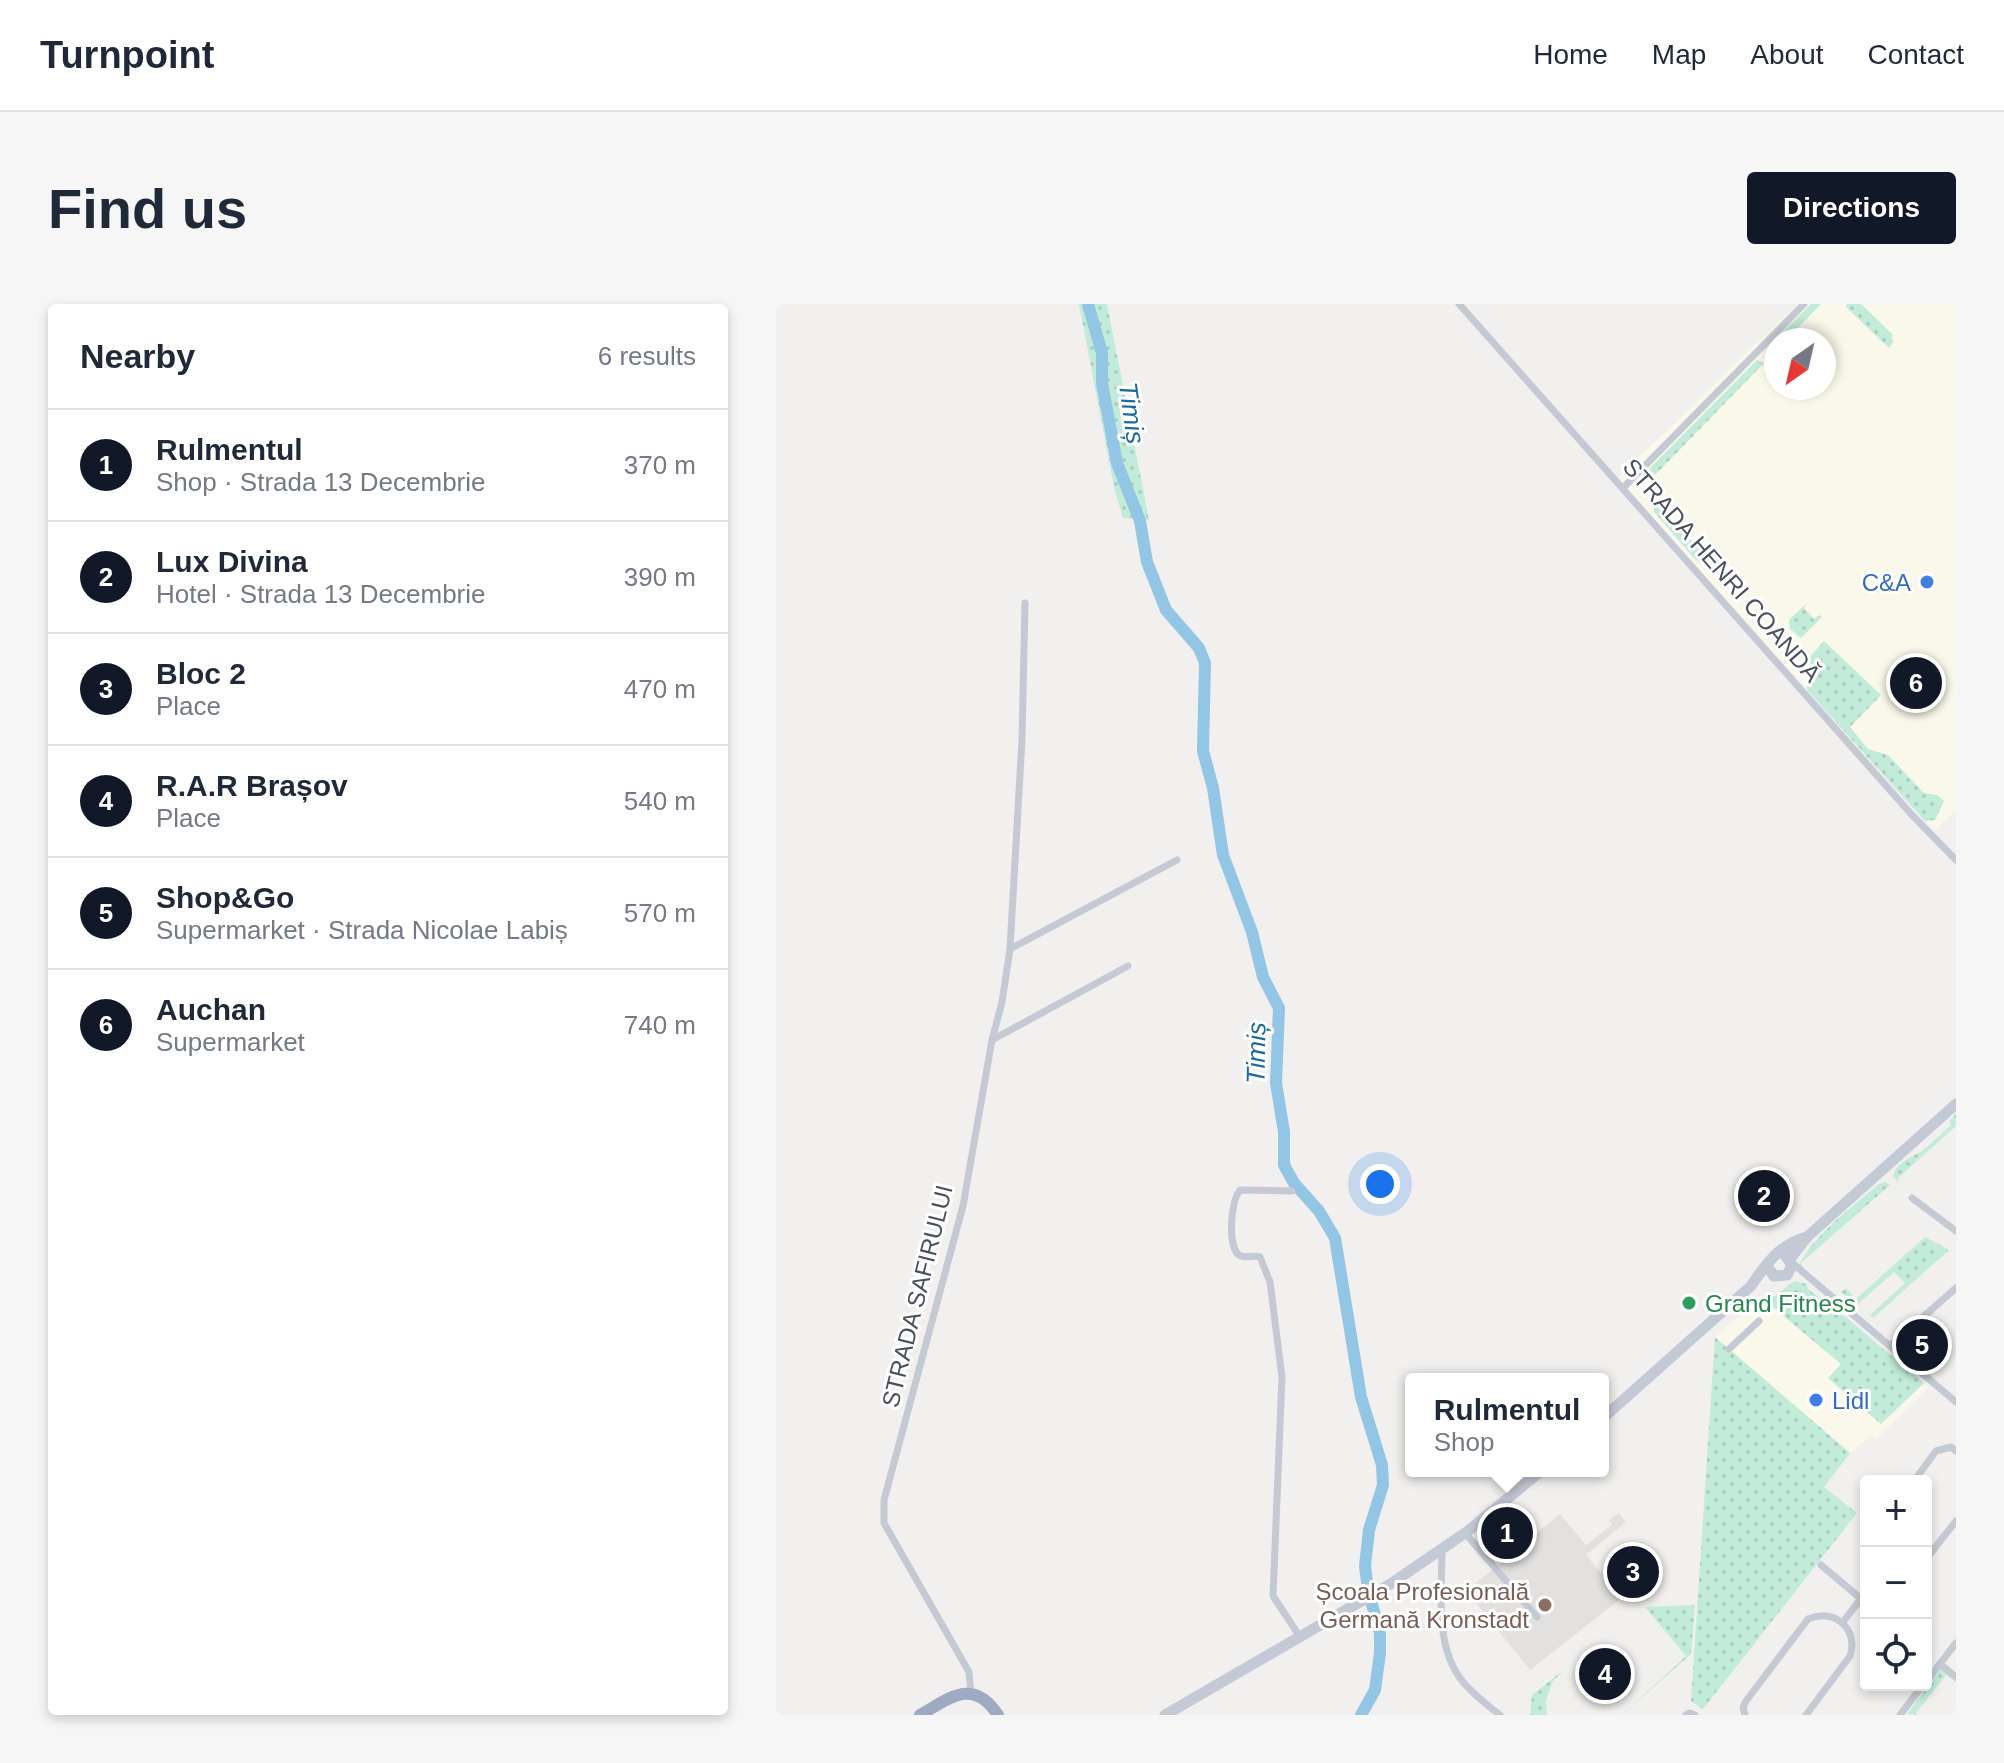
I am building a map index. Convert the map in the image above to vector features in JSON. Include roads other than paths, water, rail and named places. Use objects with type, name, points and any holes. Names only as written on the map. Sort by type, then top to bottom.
[{"type":"highway","points":[[920,1715],[954,1695],[971,1693],[988,1702],[998,1715]]},
{"type":"main road","points":[[1609,1413],[1751,1286],[1791,1268],[1790,1261],[1807,1237],[1956,1104]]},
{"type":"main road","points":[[1776,1273],[1770,1258],[1807,1237]]},
{"type":"main road","points":[[1778,1253],[1790,1261]]},
{"type":"main road","points":[[1165,1715],[1389,1585],[1465,1533],[1534,1477]]},
{"type":"street","name":"STRADA HENRI COANDĂ","points":[[1459,304],[1912,815],[1956,860]]},
{"type":"street","points":[[1623,488],[1804,304]]},
{"type":"street","name":"STRADA SAFIRULUI","points":[[971,1693],[969,1672],[884,1523],[882,1512],[934,1306],[963,1206],[992,1040],[1002,1002],[1010,949],[1022,739],[1025,603]]},
{"type":"street","points":[[1010,949],[1177,860]]},
{"type":"street","points":[[992,1040],[1128,966]]},
{"type":"street","points":[[1292,1191],[1240,1190],[1232,1203],[1231,1226],[1236,1252],[1241,1256],[1256,1255],[1263,1260],[1270,1282],[1282,1377],[1273,1596],[1300,1637]]},
{"type":"street","points":[[1912,1198],[1956,1231]]},
{"type":"street","points":[[1790,1261],[1956,1402]]},
{"type":"street","points":[[1776,1273],[1808,1278]]},
{"type":"street","points":[[1890,1346],[1956,1288]]},
{"type":"street","points":[[1729,1349],[1759,1321]]},
{"type":"street","points":[[1918,1475],[1936,1451],[1951,1447],[1956,1451]]},
{"type":"street","points":[[1932,1551],[1956,1521]]},
{"type":"street","points":[[1465,1533],[1537,1617]]},
{"type":"street","points":[[1442,1549],[1442,1611],[1446,1650],[1461,1680],[1500,1715]]},
{"type":"street","points":[[1821,1565],[1860,1595]]},
{"type":"street","points":[[1843,1622],[1860,1603]]},
{"type":"street","points":[[1745,1715],[1743,1708],[1746,1701],[1808,1619],[1819,1614],[1830,1615],[1843,1622],[1852,1635],[1853,1646],[1850,1656],[1806,1715]]},
{"type":"street","points":[[1932,1674],[1956,1643]]},
{"type":"street","points":[[1940,1664],[1956,1677]]},
{"type":"street","points":[[1902,1714],[1919,1691]]},
{"type":"street","points":[[1686,1715],[1695,1715]]},
{"type":"waterway","name":"Timiș","points":[[1088,304],[1102,353],[1102,383],[1117,463],[1140,521],[1147,562],[1166,610],[1199,648],[1205,663],[1203,751],[1213,788],[1223,855],[1252,932],[1263,977],[1279,1008],[1276,1083],[1284,1132],[1284,1165],[1335,1238],[1361,1397],[1382,1465],[1383,1485],[1369,1530],[1365,1566],[1380,1633],[1380,1653],[1375,1690],[1361,1715]]},
{"type":"place","name":"C&A","points":[[1927,582]]},
{"type":"place","name":"Auchan","points":[[1916,683]]},
{"type":"place","name":"Lux Divina","points":[[1764,1196]]},
{"type":"place","name":"Grand Fitness","points":[[1689,1303]]},
{"type":"place","name":"Shop&Go","points":[[1922,1345]]},
{"type":"place","name":"Lidl","points":[[1816,1400]]},
{"type":"place","name":"Rulmentul","points":[[1507,1533]]},
{"type":"place","name":"Bloc 2","points":[[1633,1572]]},
{"type":"place","name":"Școala Profesională Germană Kronstadt","points":[[1545,1605]]},
{"type":"place","name":"R.A.R Brașov","points":[[1605,1674]]}]
